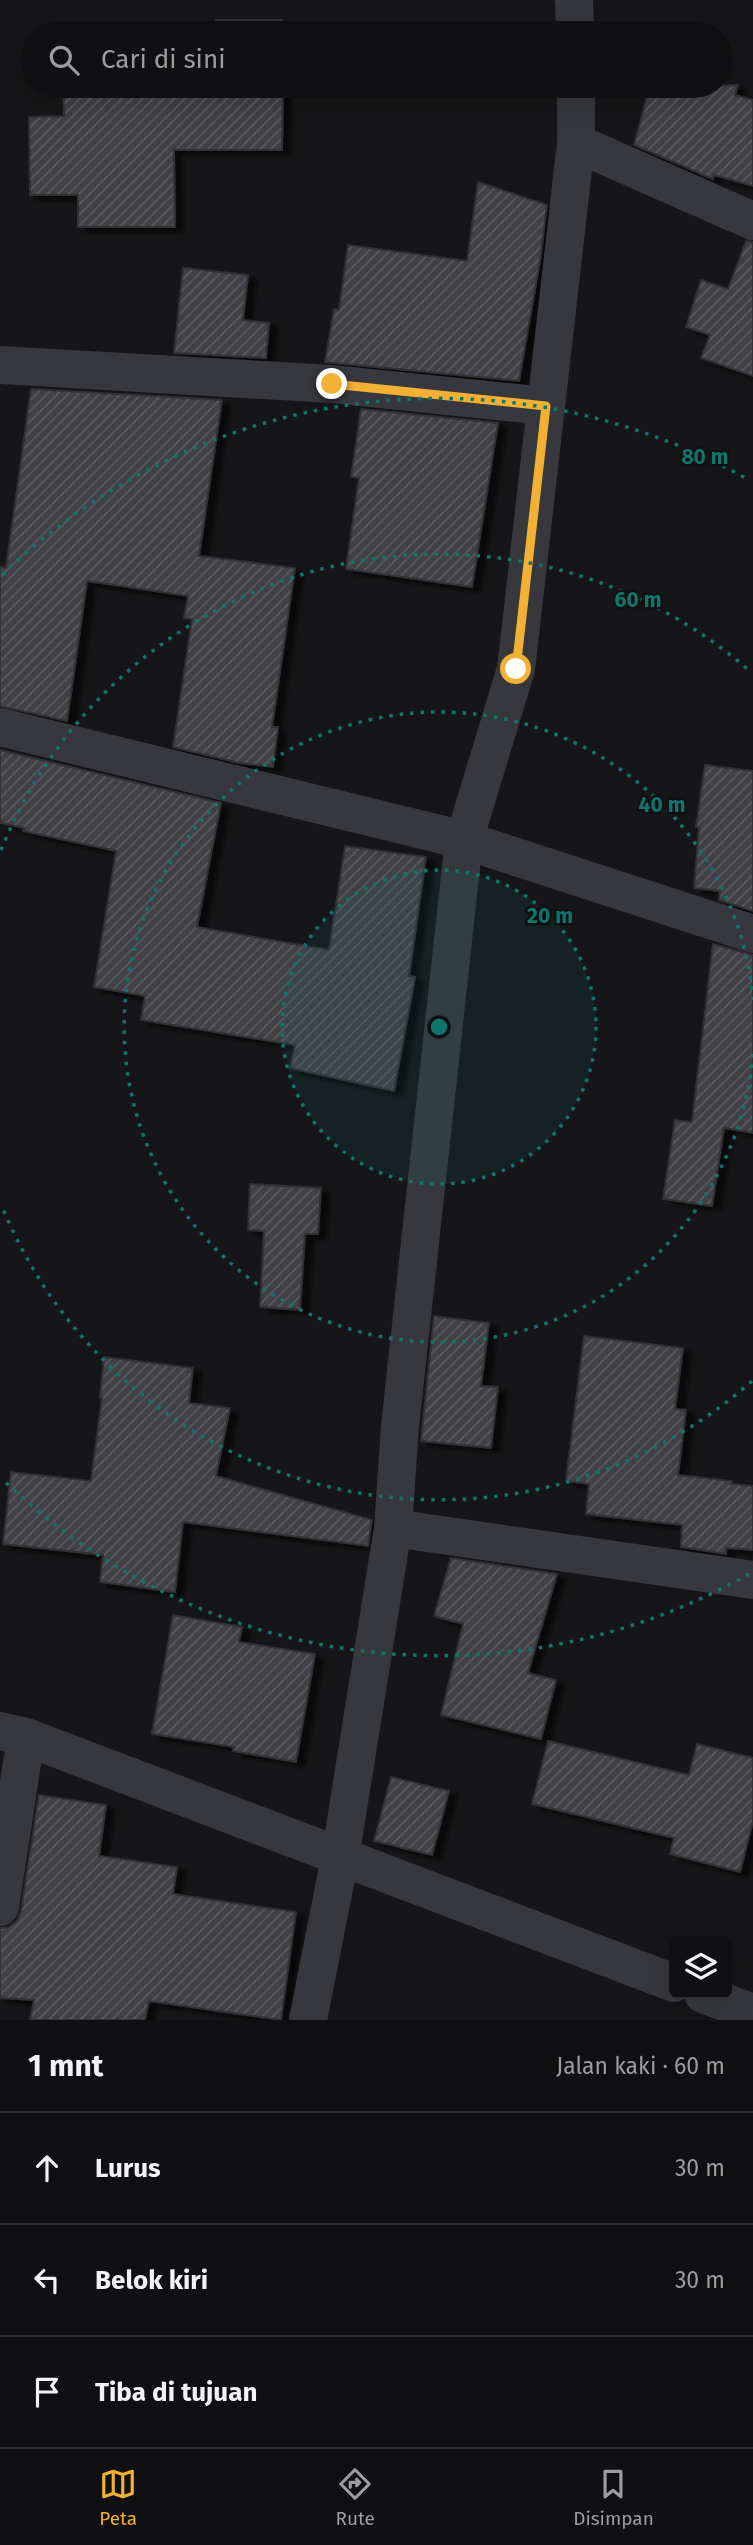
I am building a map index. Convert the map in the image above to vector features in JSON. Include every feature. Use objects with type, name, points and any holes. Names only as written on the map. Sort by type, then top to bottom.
[{"type":"street","points":[[574,0],[575,21]]},
{"type":"street","points":[[308,2020],[340,1858],[393,1528],[402,1412],[464,840],[516,669],[576,143],[576,98]]},
{"type":"street","points":[[576,143],[753,221]]},
{"type":"street","points":[[0,365],[332,384],[546,406]]},
{"type":"street","points":[[0,727],[464,840],[753,934]]},
{"type":"street","points":[[393,1528],[753,1580]]},
{"type":"street","points":[[0,1907],[13,1734],[669,1981]]},
{"type":"street","points":[[716,1999],[753,2013]]},
{"type":"building","points":[[282,20],[282,21],[216,21]]},
{"type":"building","points":[[732,85],[738,85],[735,95],[753,100],[753,186],[714,175],[713,179],[634,145],[647,98],[732,98]]},
{"type":"building","points":[[63,98],[283,98],[282,150],[174,150],[175,227],[78,227],[78,195],[30,195],[29,117],[64,116]]},
{"type":"building","points":[[478,182],[547,205],[519,381],[325,362],[334,309],[339,310],[348,245],[467,261]]},
{"type":"building","points":[[746,241],[753,242],[753,376],[701,358],[710,335],[686,327],[701,280],[728,289]]},
{"type":"building","points":[[183,268],[248,275],[243,320],[269,323],[266,358],[174,353]]},
{"type":"building","points":[[31,389],[222,400],[199,556],[295,568],[272,727],[278,727],[273,767],[239,763],[173,747],[192,619],[184,618],[188,596],[87,581],[67,721],[0,706],[0,567],[6,568]]},
{"type":"building","points":[[361,409],[498,423],[472,587],[346,569],[359,478],[351,477]]},
{"type":"building","points":[[0,750],[221,803],[197,927],[329,950],[345,846],[426,857],[409,976],[415,977],[394,1091],[290,1068],[295,1045],[141,1020],[145,996],[94,987],[116,851],[23,831],[24,828],[0,823]]},
{"type":"building","points":[[705,765],[753,771],[753,911],[719,900],[720,891],[694,888],[699,827],[696,827]]},
{"type":"building","points":[[713,944],[753,955],[753,1133],[724,1128],[712,1206],[663,1199],[675,1120],[692,1122]]},
{"type":"building","points":[[250,1184],[321,1188],[318,1234],[305,1234],[300,1310],[260,1307],[264,1231],[248,1230]]},
{"type":"building","points":[[434,1316],[489,1323],[481,1386],[498,1387],[491,1448],[421,1441]]},
{"type":"building","points":[[584,1336],[683,1348],[675,1409],[686,1410],[678,1475],[753,1486],[753,1550],[726,1548],[726,1554],[681,1547],[682,1525],[586,1514],[589,1484],[566,1481]]},
{"type":"building","points":[[104,1357],[193,1368],[189,1403],[230,1408],[216,1476],[372,1520],[368,1546],[183,1522],[175,1592],[100,1582],[103,1555],[3,1544],[11,1472],[91,1481],[102,1398]]},
{"type":"building","points":[[451,1558],[557,1574],[528,1673],[556,1680],[541,1739],[441,1715],[463,1624],[434,1616]]},
{"type":"building","points":[[173,1615],[242,1627],[239,1642],[315,1654],[296,1762],[233,1751],[234,1747],[152,1734]]},
{"type":"building","points":[[548,1741],[689,1775],[697,1744],[753,1758],[753,1821],[740,1872],[670,1854],[674,1838],[532,1804]]},
{"type":"building","points":[[391,1777],[449,1791],[432,1855],[374,1841]]},
{"type":"building","points":[[39,1795],[106,1805],[99,1856],[177,1867],[173,1894],[296,1912],[281,2020],[149,2001],[145,2020],[30,2020],[34,2000],[0,1998],[0,1928],[9,1927],[17,1921],[21,1911]]},
{"type":"route","points":[[332,384],[546,406],[516,669]]}]
